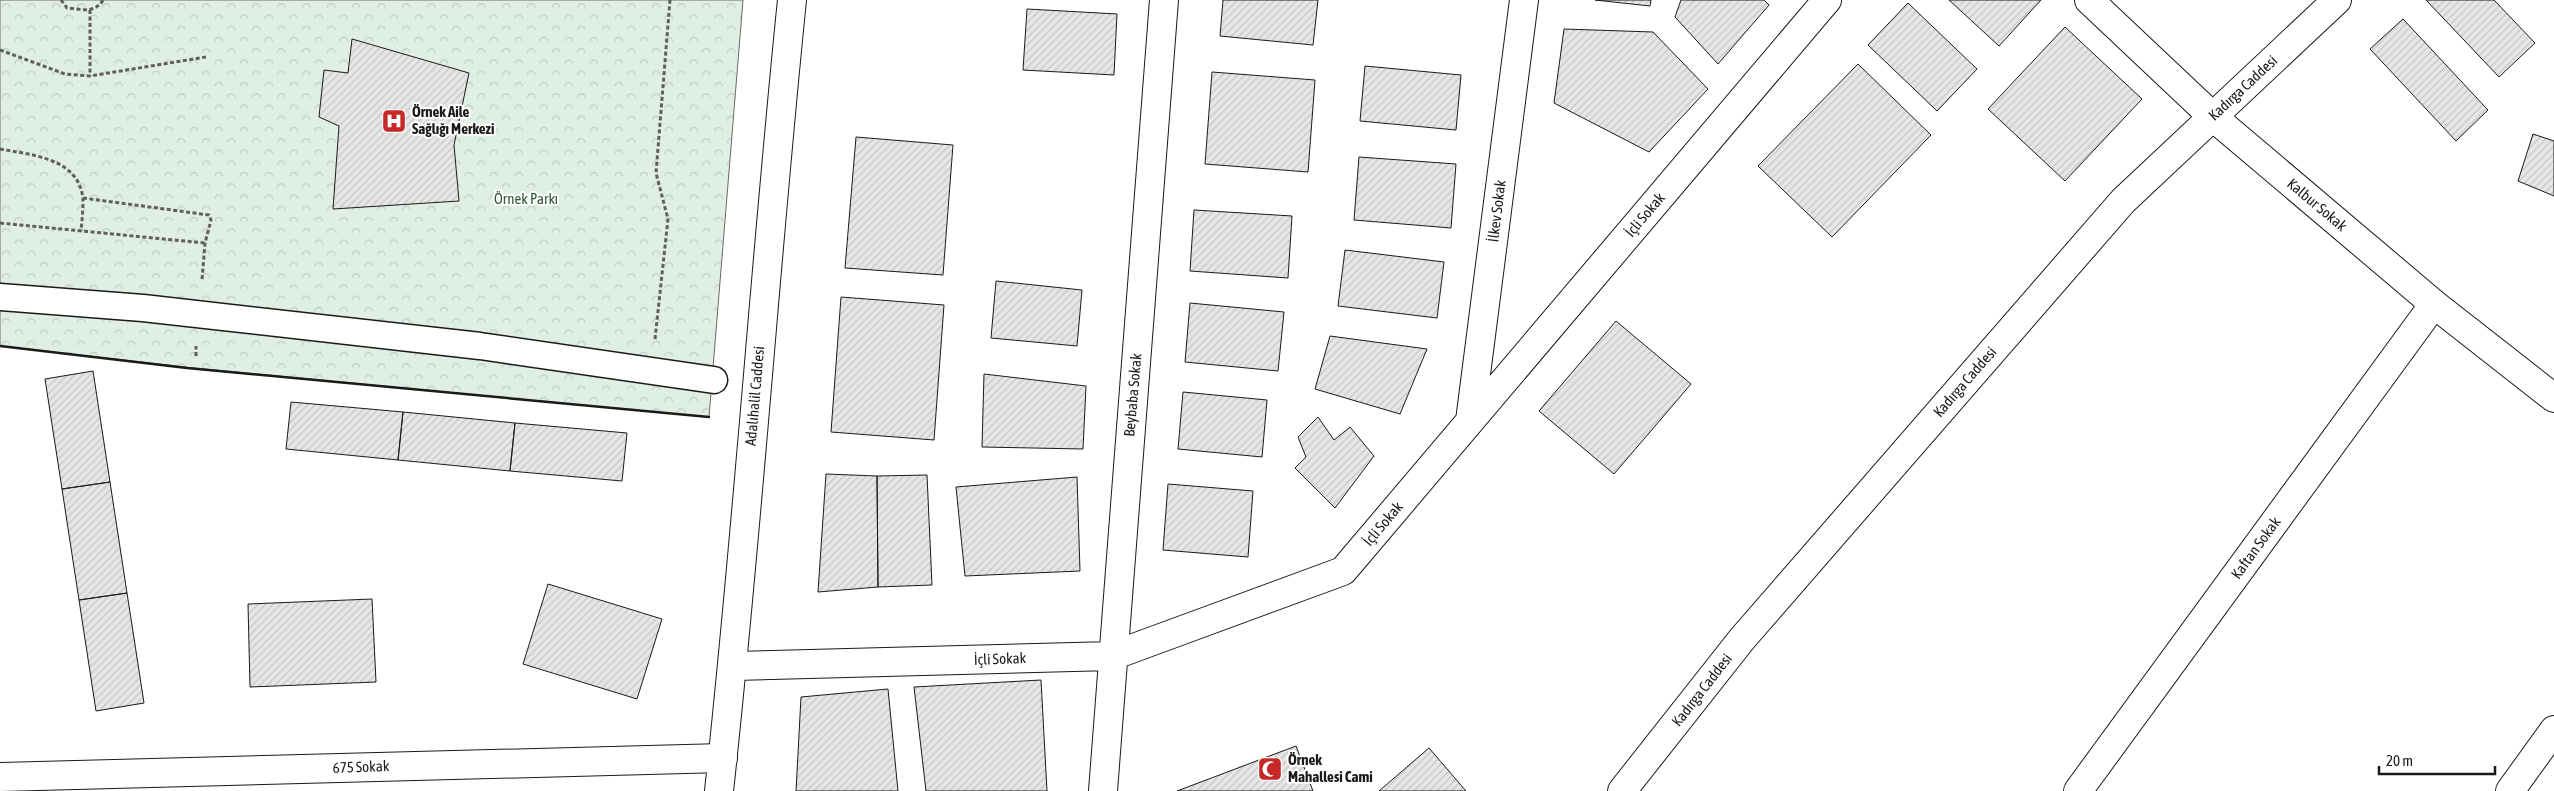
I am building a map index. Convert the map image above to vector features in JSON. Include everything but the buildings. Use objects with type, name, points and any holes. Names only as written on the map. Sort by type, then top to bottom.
[{"type":"street","name":"Adalıhalil Caddesi","points":[[719,791],[734,666],[771,209],[792,0]]},
{"type":"street","name":"Beybaba Sokak","points":[[1103,791],[1164,0]]},
{"type":"street","name":"İlkev Sokak","points":[[1470,421],[1524,0]]},
{"type":"street","name":"İçli Sokak","points":[[734,666],[1112,656],[1343,571],[1827,0]]},
{"type":"street","name":"Kalbur Sokak","points":[[2089,0],[2212,117],[2434,304],[2554,398]]},
{"type":"street","name":"Kadırga Caddesi","points":[[1622,791],[1742,639],[2123,201],[2337,0]]},
{"type":"street","points":[[0,297],[199,315],[480,346],[714,380]]},
{"type":"street","name":"Kaftan Sokak","points":[[2078,791],[2434,304]]},
{"type":"street","points":[[2510,791],[2554,730]]},
{"type":"street","name":"675 Sokak","points":[[0,777],[723,758]]},
{"type":"path","points":[[61,0],[67,8],[90,10],[100,6],[103,0]]},
{"type":"path","points":[[652,371],[668,219],[656,173],[670,0]]},
{"type":"path","points":[[90,10],[90,76]]},
{"type":"path","points":[[0,50],[65,74],[90,76],[206,57]]},
{"type":"path","points":[[0,149],[46,158],[71,171],[79,182],[83,198],[81,231]]},
{"type":"path","points":[[83,198],[209,215],[211,220],[205,243],[196,356]]},
{"type":"path","points":[[0,223],[205,243]]},
{"type":"green space","name":"Örnek Parkı","points":[[0,0],[743,0],[709,417],[194,368],[0,346]]},
{"type":"wall","points":[[0,346],[187,368],[709,417]]},
{"type":"place","name":"Örnek Aile Sağlığı Merkezi","points":[[394,121]]},
{"type":"place","name":"Örnek Mahallesi Cami","points":[[1270,769]]}]
